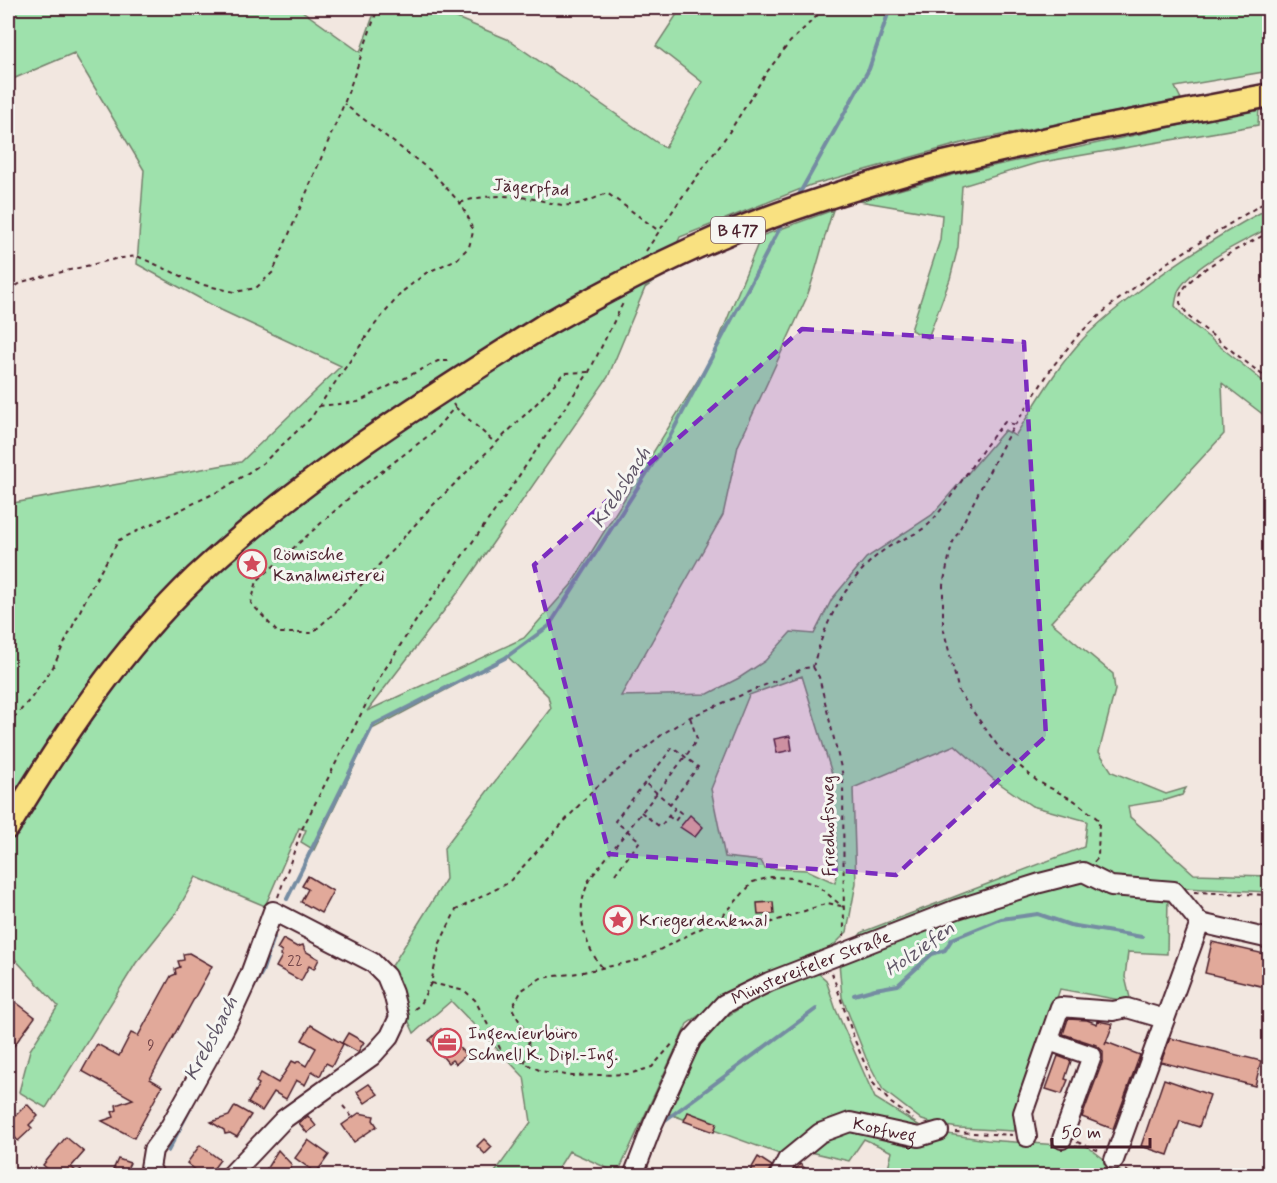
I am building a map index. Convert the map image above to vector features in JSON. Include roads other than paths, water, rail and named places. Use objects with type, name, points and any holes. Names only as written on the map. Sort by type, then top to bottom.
[{"type":"main road","name":"B 477","points":[[8,827],[84,708],[141,637],[195,578],[271,512],[448,399],[545,325],[642,273],[738,230],[860,186],[944,163],[1083,131],[1269,94]]},
{"type":"street","name":"Münstereifeler Straße","points":[[633,1176],[653,1124],[692,1039],[724,1004],[769,982],[957,909],[1083,872],[1111,886],[1173,891],[1200,923]]},
{"type":"street","points":[[154,1176],[150,1168],[153,1150],[169,1128],[226,1026],[250,974],[273,911],[372,962],[386,976],[399,1017],[390,1036],[372,1056],[284,1119],[230,1176]]},
{"type":"street","points":[[1114,1160],[1200,923],[1269,939]]},
{"type":"street","points":[[1027,1137],[1023,1113],[1060,1007],[1113,1011],[1127,1008],[1165,1019]]},
{"type":"street","points":[[1048,1041],[1092,1056],[1062,1139]]},
{"type":"street","name":"Kopfweg","points":[[779,1176],[787,1160],[820,1133],[850,1122],[919,1137],[939,1131]]},
{"type":"waterway","name":"Krebsbach","points":[[797,198],[869,69],[890,8]]},
{"type":"waterway","name":"Krebsbach","points":[[287,899],[373,725],[505,658],[549,626],[668,440],[783,222]]},
{"type":"waterway","name":"Holziefen","points":[[854,995],[898,985],[932,954],[945,950],[952,939],[1001,919],[1038,914],[1070,925],[1142,937]]},
{"type":"waterway","name":"Krebsbach","points":[[253,988],[262,972],[274,937]]},
{"type":"waterway","name":"Holziefen","points":[[659,1132],[664,1121],[816,1009]]},
{"type":"waterway","name":"Krebsbach","points":[[168,1151],[190,1109]]},
{"type":"place","name":"Römische Kanalmeisterei","points":[[252,564]]},
{"type":"place","name":"Kriegerdenkmal","points":[[618,920]]},
{"type":"place","name":"Ingenieurbüro Schnell K. Dipl.-Ing.","points":[[447,1043]]}]
